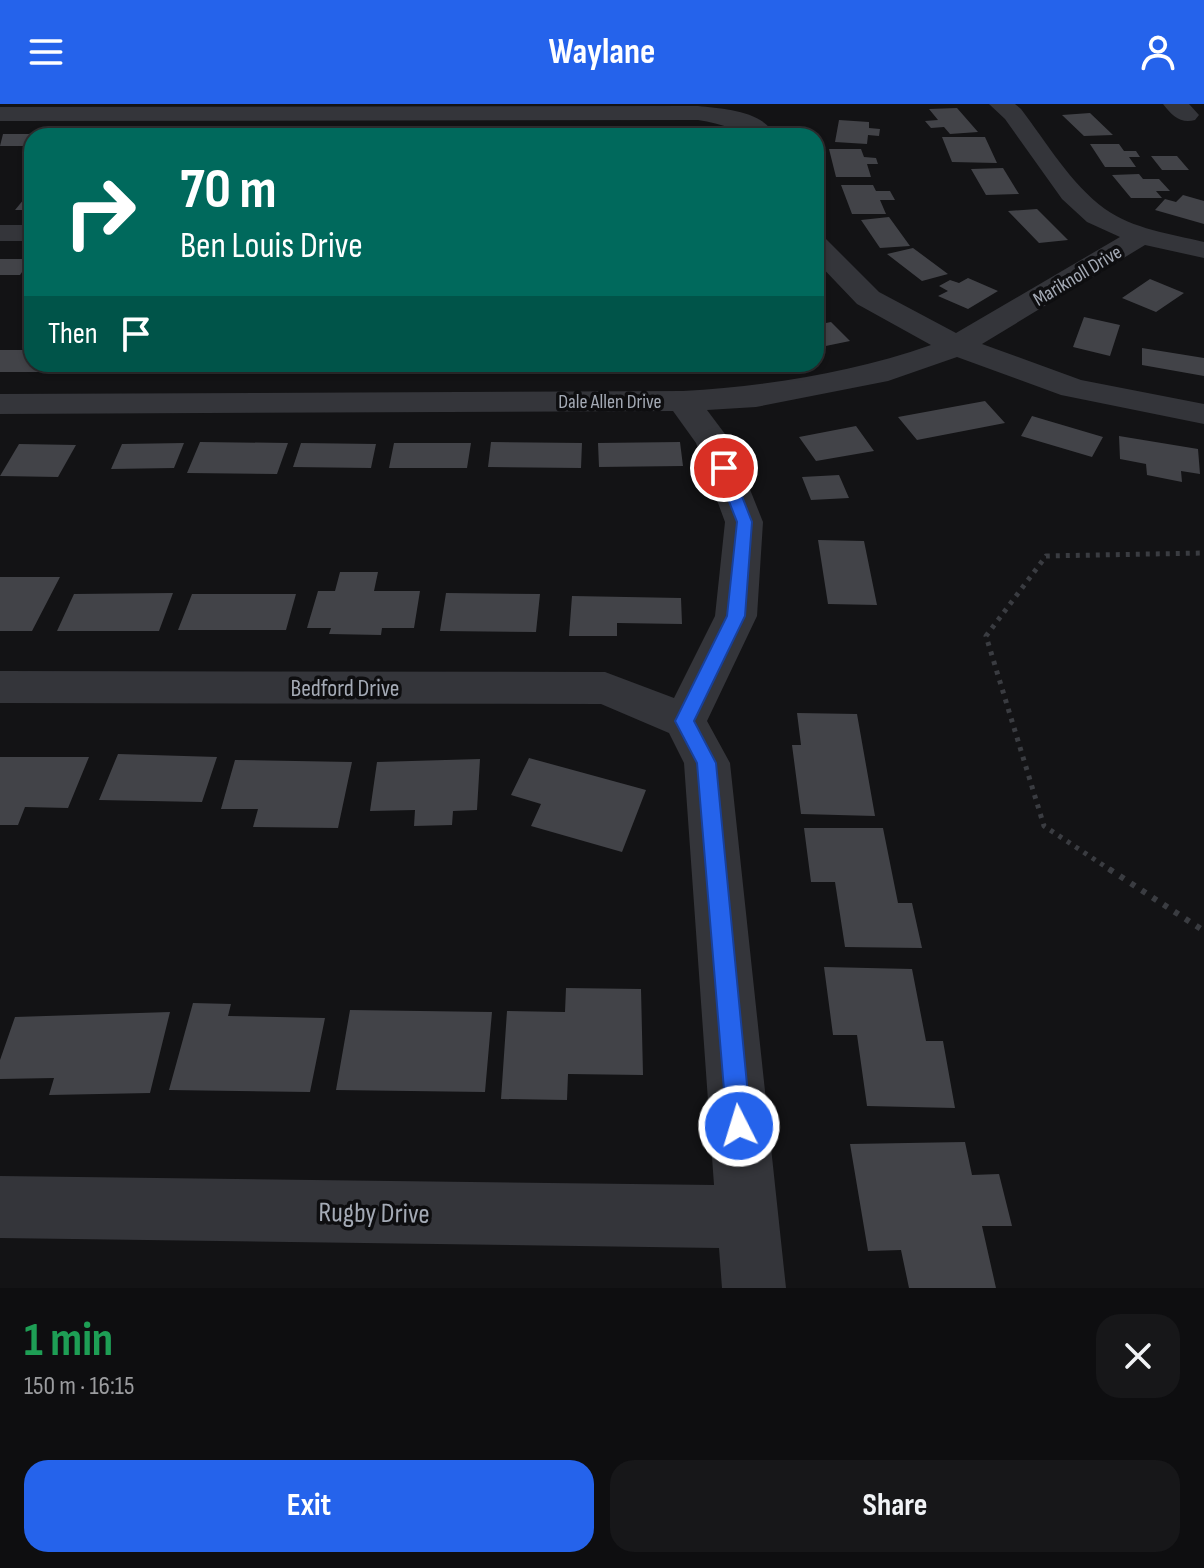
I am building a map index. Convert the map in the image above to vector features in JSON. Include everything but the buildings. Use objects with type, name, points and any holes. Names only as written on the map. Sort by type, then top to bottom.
[{"type":"street","points":[[1001,104],[1013,114],[1071,193],[1097,216],[1141,236]]},
{"type":"street","points":[[0,114],[698,113],[734,118],[755,128]]},
{"type":"street","points":[[0,233],[24,233]]},
{"type":"street","name":"Mariknoll Drive","points":[[957,346],[1141,236],[1204,250]]},
{"type":"street","points":[[824,253],[868,298],[957,346],[1073,388],[1204,414]]},
{"type":"street","name":"Dale Allen Drive","points":[[0,404],[683,401],[756,397],[888,371],[957,346]]},
{"type":"street","points":[[683,401],[713,442],[744,522],[736,616],[685,721],[707,763],[754,1288]]},
{"type":"street","name":"Bedford Drive","points":[[0,687],[605,688],[685,721]]},
{"type":"street","name":"Rugby Drive","points":[[0,1207],[747,1217]]},
{"type":"path","points":[[1204,553],[1046,556],[986,636],[1044,826],[1204,931]]},
{"type":"route","points":[[724,468],[744,522],[736,616],[685,721],[707,763],[739,1126]]}]
